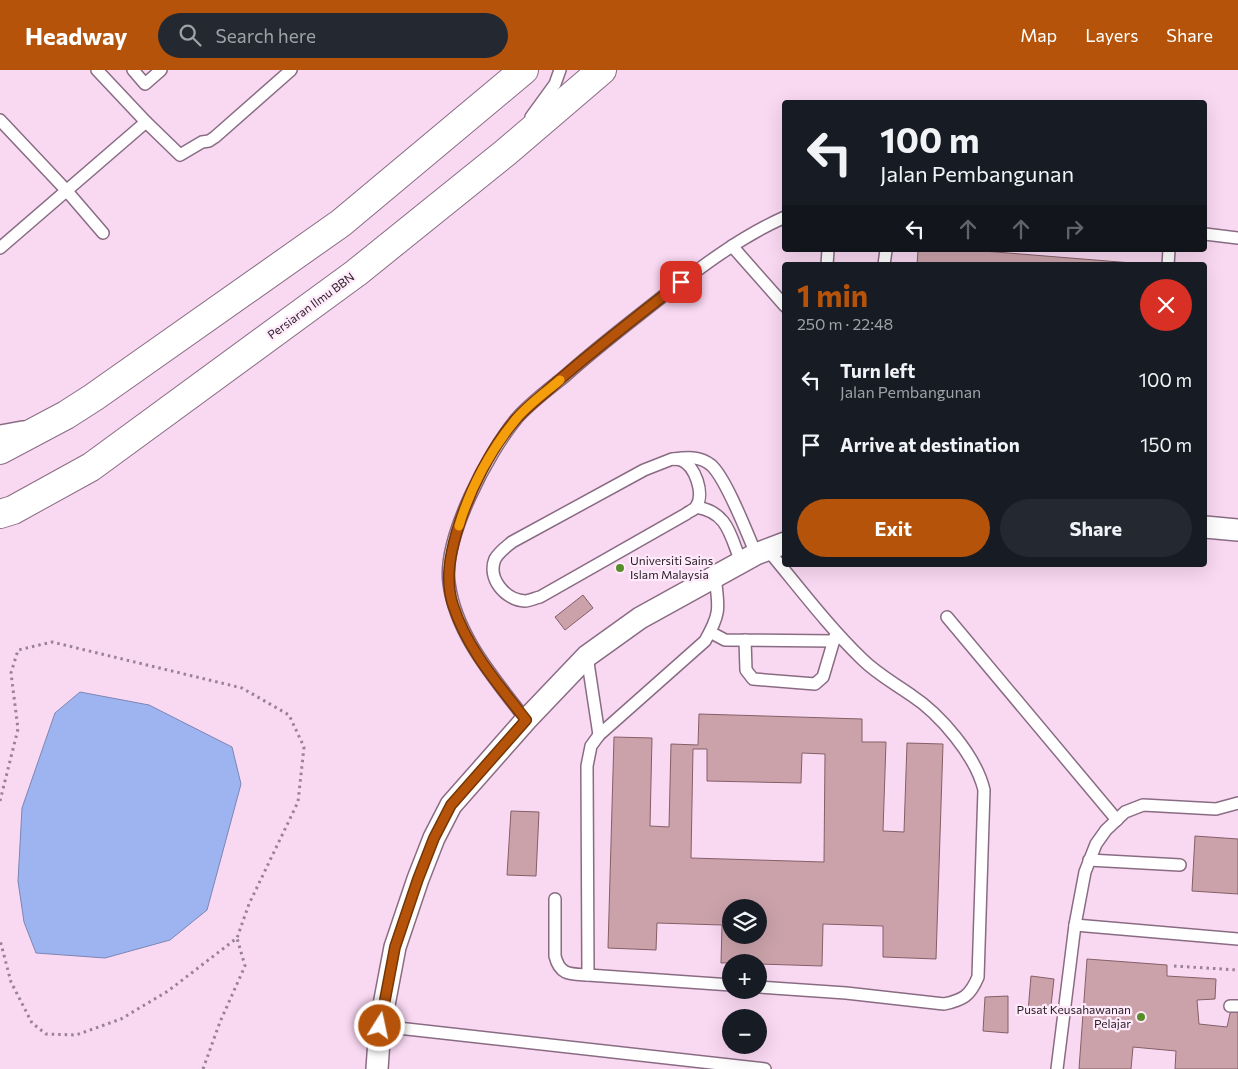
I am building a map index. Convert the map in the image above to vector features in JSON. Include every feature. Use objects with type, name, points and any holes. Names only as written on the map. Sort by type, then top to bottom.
[{"type":"street","points":[[0,450],[66,415],[94,397],[341,222],[524,70]]},
{"type":"street","name":"Persiaran Ilmu BBN","points":[[4,515],[91,467],[356,273],[505,153],[602,70]]},
{"type":"street","points":[[1207,527],[1238,530]]},
{"type":"street","points":[[378,1069],[380,1026],[395,947],[434,838],[451,805],[526,720],[587,656],[613,635],[640,618],[762,552]]},
{"type":"lane","points":[[97,70],[180,155],[215,137],[291,70]]},
{"type":"lane","points":[[133,70],[145,84],[161,70]]},
{"type":"lane","points":[[505,153],[555,84],[560,70]]},
{"type":"lane","points":[[0,120],[66,190],[103,233]]},
{"type":"lane","points":[[0,248],[146,122]]},
{"type":"lane","points":[[526,720],[483,664],[453,605],[449,581],[451,555],[461,518],[475,485],[492,454],[517,418],[595,349],[710,260],[782,219]]},
{"type":"lane","points":[[1207,234],[1238,238]]},
{"type":"lane","points":[[732,246],[782,303]]},
{"type":"lane","points":[[0,431],[28,426],[66,415]]},
{"type":"lane","points":[[762,552],[720,476],[710,464],[699,458],[689,456],[672,459],[644,470],[512,542],[501,551],[495,560],[493,569],[497,584],[504,593],[526,601],[540,597],[696,507],[708,509],[722,518],[762,552],[835,637],[880,676],[927,706],[958,741],[976,766],[984,790],[978,977],[973,989],[956,1002],[944,1004],[846,993],[767,988]]},
{"type":"lane","points":[[672,459],[681,460],[690,467],[696,478],[699,499],[696,507]]},
{"type":"lane","points":[[588,975],[587,766],[591,746],[599,734],[705,641],[718,614],[716,577]]},
{"type":"lane","points":[[947,617],[1116,820]]},
{"type":"lane","points":[[710,632],[725,640],[835,637]]},
{"type":"lane","points":[[745,640],[746,670],[753,679],[815,684],[823,677],[835,637]]},
{"type":"lane","points":[[587,656],[599,734]]},
{"type":"lane","points":[[1058,1069],[1075,925],[1084,872],[1096,844],[1106,830],[1125,812],[1143,805],[1216,809],[1238,803]]},
{"type":"lane","points":[[1090,860],[1180,865]]},
{"type":"lane","points":[[555,899],[556,963],[566,973],[722,984]]},
{"type":"lane","points":[[1075,925],[1238,939]]},
{"type":"lane","points":[[380,1026],[765,1069]]},
{"type":"path","points":[[0,801],[18,728],[11,673],[18,650],[52,642],[242,688],[288,715],[304,747],[298,802],[249,904],[237,938],[168,991],[122,1019],[76,1035],[46,1034],[32,1023],[11,982],[0,940]]},
{"type":"path","points":[[203,1069],[220,1022],[245,966],[237,938]]},
{"type":"path","points":[[1174,966],[1238,970]]},
{"type":"water","points":[[80,692],[149,705],[232,747],[241,784],[207,910],[170,940],[105,958],[36,953],[24,922],[18,881],[22,808],[55,713]]},
{"type":"building","points":[[918,252],[996,252],[1120,262],[917,262]]},
{"type":"building","points":[[583,595],[593,608],[565,630],[555,617]]},
{"type":"building","points":[[699,714],[862,719],[862,742],[886,742],[883,831],[904,832],[907,743],[943,744],[936,959],[883,957],[883,926],[823,924],[822,966],[767,964],[767,954],[722,954],[721,963],[722,925],[657,923],[656,950],[608,948],[614,737],[652,738],[650,826],[669,827],[671,744],[698,745]],"holes":[[[693,749],[707,749],[707,781],[801,783],[802,753],[825,754],[824,862],[691,858]]]},
{"type":"building","points":[[511,811],[539,812],[536,876],[507,875]]},
{"type":"building","points":[[1195,836],[1238,839],[1238,894],[1192,891]]},
{"type":"building","name":"Pusat Keusahawanan Pelajar","points":[[1087,959],[1167,965],[1167,976],[1216,979],[1215,999],[1197,1000],[1199,1024],[1227,1027],[1231,1009],[1238,1010],[1238,1069],[1175,1069],[1176,1051],[1133,1047],[1131,1069],[1079,1069]]},
{"type":"building","points":[[1031,976],[1054,979],[1050,1014],[1028,1012]]},
{"type":"building","points":[[1008,996],[1008,1033],[983,1031],[985,997]]},
{"type":"slow traffic","points":[[459,526],[475,485],[492,454],[517,418],[560,380]]},
{"type":"place","name":"Universiti Sains Islam Malaysia","points":[[620,568]]},
{"type":"place","name":"Pusat Keusahawanan Pelajar","points":[[1141,1017]]},
{"type":"route","points":[[380,1026],[395,947],[434,838],[451,805],[526,720],[483,664],[453,605],[449,581],[451,555],[461,518],[475,485],[492,454],[517,418],[595,349],[681,282]]}]
